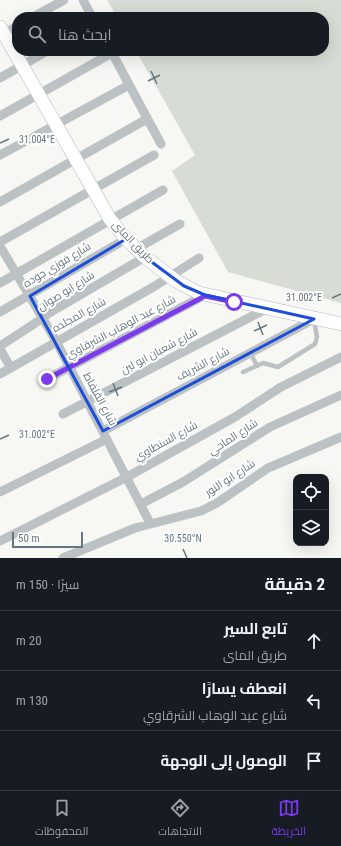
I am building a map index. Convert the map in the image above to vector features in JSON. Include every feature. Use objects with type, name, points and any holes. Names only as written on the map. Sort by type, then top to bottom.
[{"type":"street","points":[[42,12],[64,0]]},
{"type":"street","points":[[83,0],[89,12]]},
{"type":"street","points":[[2,34],[12,29]]},
{"type":"street","name":"طريق الماى","points":[[2,34],[12,50]]},
{"type":"street","name":"طريق الماى","points":[[16,56],[110,219],[140,253],[184,286],[205,296],[341,324]]},
{"type":"street","points":[[0,78],[39,56]]},
{"type":"street","points":[[0,116],[104,56]]},
{"type":"street","points":[[113,56],[162,144]]},
{"type":"street","points":[[0,155],[129,85]]},
{"type":"street","points":[[0,202],[147,119]]},
{"type":"street","points":[[0,242],[154,155]]},
{"type":"street","points":[[0,283],[162,190]]},
{"type":"street","name":"شارع ابو صوان","points":[[0,346],[140,253],[180,224]]},
{"type":"street","name":"شارع فوزي جوده","points":[[0,312],[30,296],[126,238]]},
{"type":"street","name":"شارع القلفاط","points":[[0,246],[70,367],[150,523]]},
{"type":"street","name":"شارع المجلده","points":[[0,374],[155,286],[199,258]]},
{"type":"street","name":"شارع عبد الوهاب الشرقاوي","points":[[47,379],[205,296]]},
{"type":"street","name":"شارع شعبان ابو لبن","points":[[63,414],[266,309]]},
{"type":"street","name":"شارع الشريف","points":[[0,492],[105,435],[250,352],[314,319]]},
{"type":"street","points":[[0,349],[11,368]]},
{"type":"street","name":"شارع السنطاوي","points":[[0,541],[127,476],[236,417],[287,384],[341,357]]},
{"type":"street","name":"شارع الماحي","points":[[141,504],[183,482],[270,427],[341,395]]},
{"type":"street","name":"شارع ابو النور","points":[[63,558],[120,533],[150,523],[179,518],[201,511],[217,503],[274,465],[341,437]]},
{"type":"lane","points":[[243,372],[266,363],[278,367],[314,346],[317,339],[314,319]]},
{"type":"lane","points":[[250,352],[257,366]]},
{"type":"highlighted area","points":[[126,239],[145,257],[184,286],[205,295],[314,319],[103,431],[30,296]]},
{"type":"shaded area","points":[[107,0],[341,0],[341,303],[228,272],[172,171],[195,155],[139,56],[329,56],[329,12],[114,12]]},
{"type":"route","points":[[47,379],[205,296],[234,302]]}]
